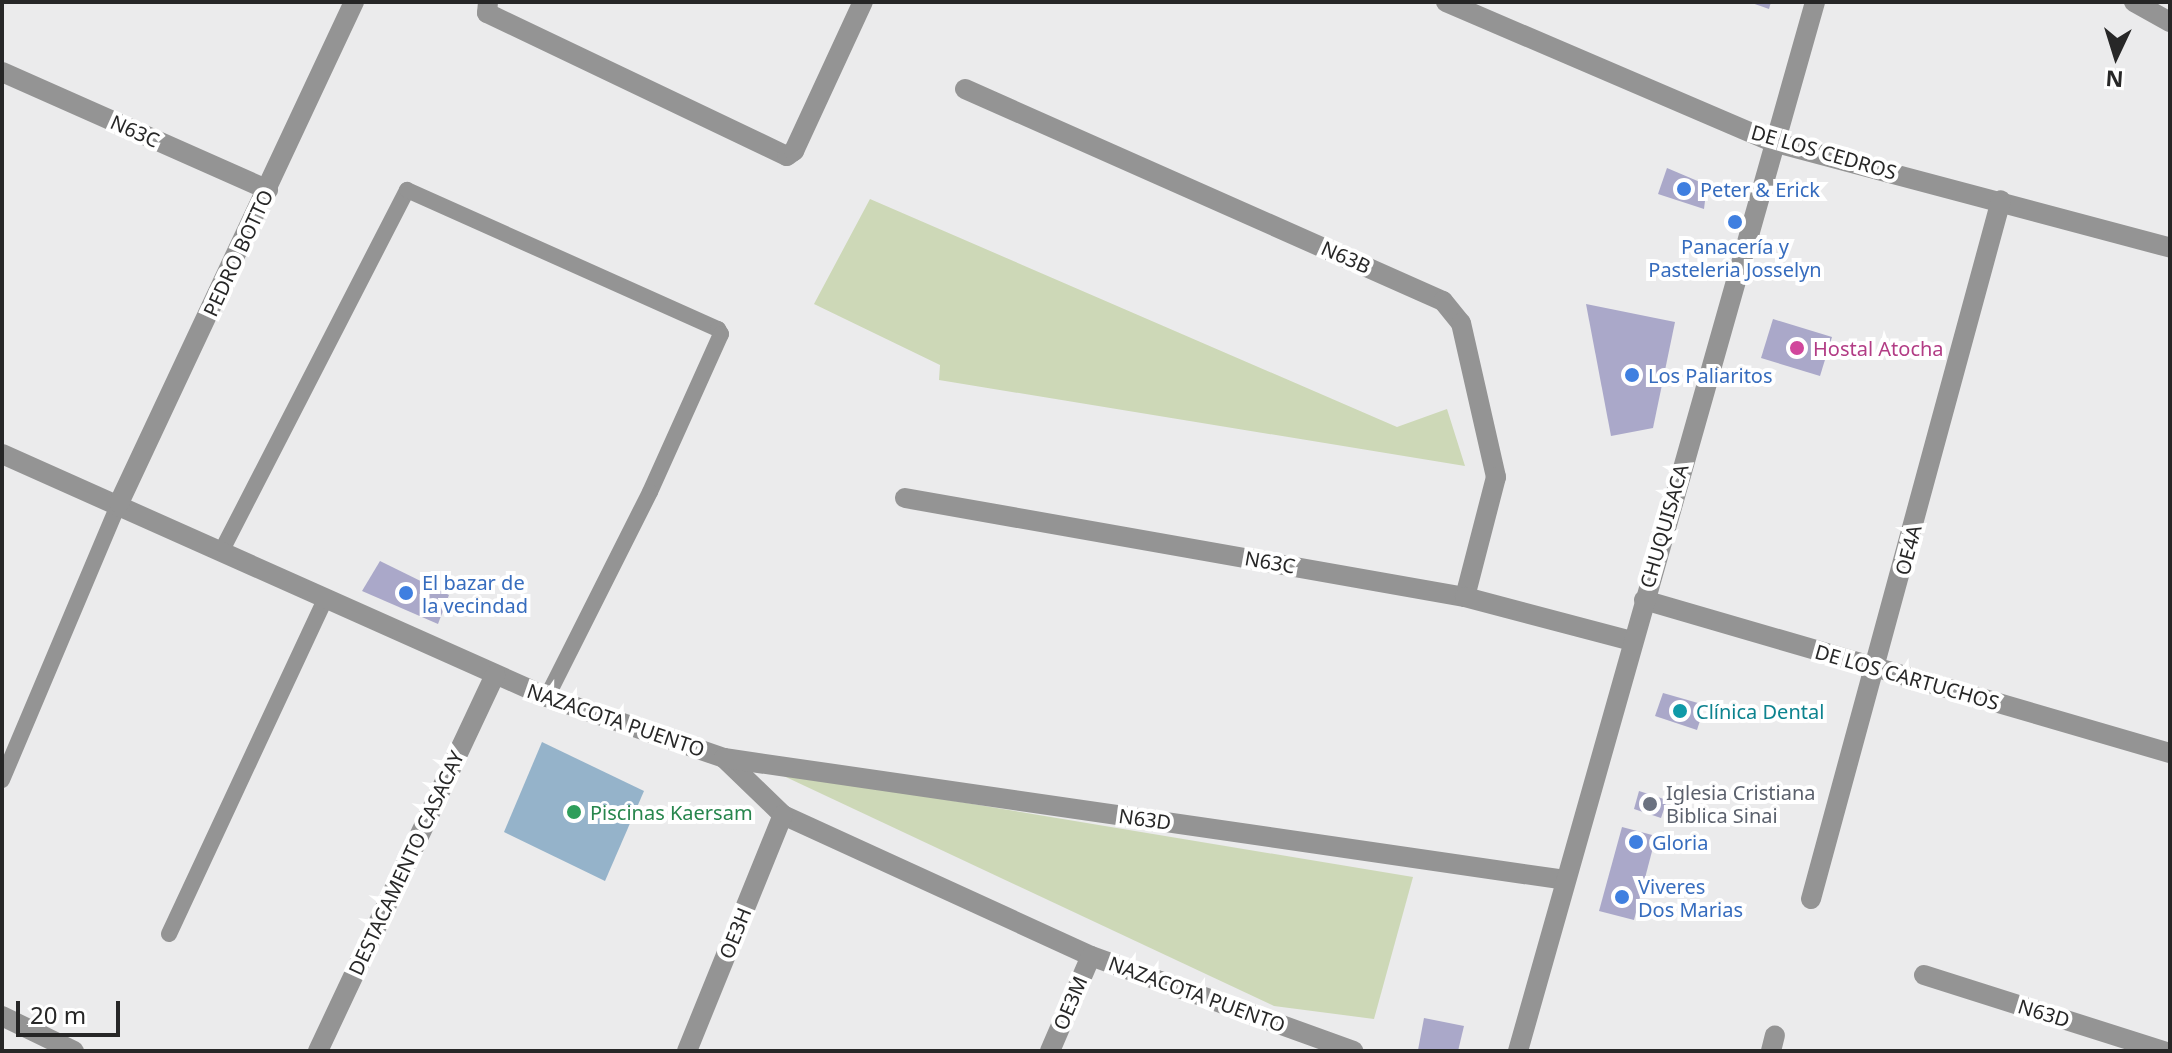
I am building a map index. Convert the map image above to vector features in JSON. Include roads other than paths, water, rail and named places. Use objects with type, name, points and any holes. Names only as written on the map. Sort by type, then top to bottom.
[{"type":"street","name":"PEDRO BOTTO","points":[[119,503],[354,2]]},
{"type":"street","points":[[488,2],[487,13],[787,156],[794,151],[863,2]]},
{"type":"street","name":"DE LOS CEDROS","points":[[1446,2],[1773,142],[2001,200],[2170,248]]},
{"type":"street","name":"CHUQUISACA","points":[[1518,1051],[1815,2]]},
{"type":"street","points":[[2134,2],[2170,22]]},
{"type":"street","name":"N63C","points":[[2,72],[268,190]]},
{"type":"street","name":"N63B","points":[[965,89],[1443,301],[1461,323],[1496,477],[1465,597]]},
{"type":"street","name":"OE4A","points":[[1811,899],[1877,668],[2001,200]]},
{"type":"street","name":"NAZACOTA PUENTO","points":[[2,454],[119,503],[547,697],[724,758],[783,815],[1091,956],[1353,1051]]},
{"type":"street","name":"N63C","points":[[905,498],[1465,597],[1632,641]]},
{"type":"street","name":"DE LOS CARTUCHOS","points":[[1644,600],[2170,753]]},
{"type":"street","name":"DESTACAMENTO CASACAY","points":[[318,1051],[495,675]]},
{"type":"street","name":"N63D","points":[[724,758],[1565,880]]},
{"type":"street","name":"OE3H","points":[[687,1051],[783,815]]},
{"type":"street","name":"OE3M","points":[[1050,1051],[1091,956]]},
{"type":"street","name":"N63D","points":[[1924,975],[2164,1051]]},
{"type":"street","points":[[2,1016],[74,1051]]},
{"type":"lane","points":[[222,550],[407,190],[718,329],[721,334],[650,492],[547,697]]},
{"type":"lane","points":[[2,780],[119,503]]},
{"type":"lane","points":[[169,934],[326,598]]},
{"type":"water","name":"Piscinas Kaersam","points":[[542,742],[644,791],[605,881],[504,832]]},
{"type":"place","name":"Peter & Erick","points":[[1684,189]]},
{"type":"place","name":"Panacería y Pasteleria Josselyn","points":[[1735,222]]},
{"type":"place","name":"Hostal Atocha","points":[[1797,348]]},
{"type":"place","name":"Los Paliaritos","points":[[1632,375]]},
{"type":"place","name":"El bazar de la vecindad","points":[[406,593]]},
{"type":"place","name":"Clínica Dental","points":[[1680,711]]},
{"type":"place","name":"Iglesia Cristiana Biblica Sinai","points":[[1650,804]]},
{"type":"place","name":"Piscinas Kaersam","points":[[574,812]]},
{"type":"place","name":"Gloria","points":[[1636,842]]},
{"type":"place","name":"Viveres Dos Marias","points":[[1622,897]]}]
